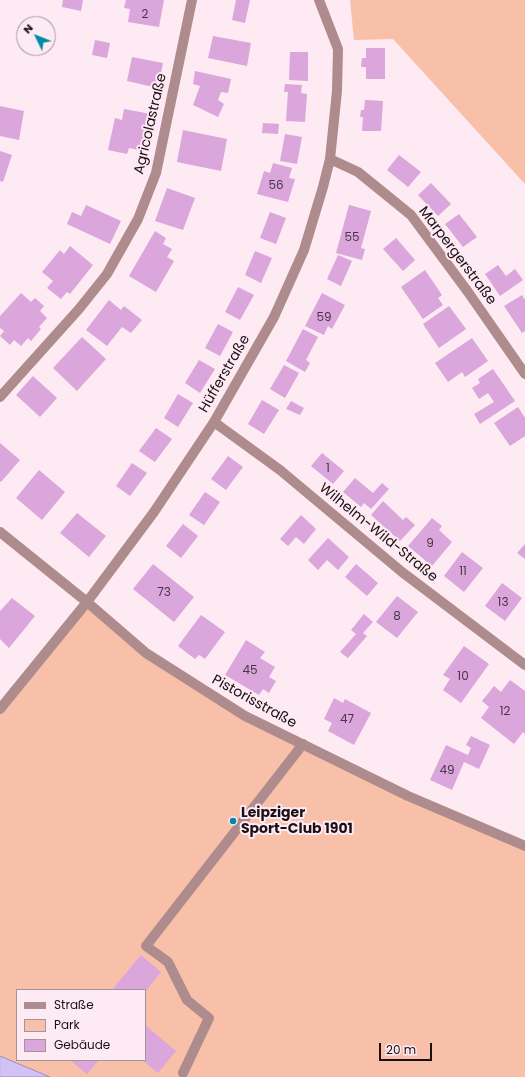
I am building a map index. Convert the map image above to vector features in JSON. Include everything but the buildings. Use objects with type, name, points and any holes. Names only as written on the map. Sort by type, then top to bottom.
[{"type":"street","name":"Agricolastraße","points":[[0,397],[79,310],[102,280],[138,219],[156,173],[192,0]]},
{"type":"street","name":"Hüfferstraße","points":[[0,709],[87,602],[154,512],[214,422],[274,317],[304,250],[324,187],[330,159],[337,91],[338,49],[319,0]]},
{"type":"street","name":"Marpergerstraße","points":[[330,159],[358,172],[410,215],[468,292],[525,374]]},
{"type":"street","name":"Wilhelm-Wild-Straße","points":[[214,422],[280,470],[402,572],[525,665]]},
{"type":"street","name":"Pistorisstraße","points":[[0,532],[87,602],[146,653],[244,716],[408,796],[525,846]]},
{"type":"street","points":[[183,1073],[209,1018],[187,1000],[168,962],[146,946],[303,744]]},
{"type":"green space","points":[[350,0],[525,0],[525,184],[393,39],[354,40]]},
{"type":"green space","name":"Leipziger Sport-Club 1901","points":[[87,602],[146,653],[245,716],[525,846],[525,1077],[50,1077],[0,1056],[0,709]]},
{"type":"shaded area","points":[[0,1056],[50,1077],[0,1077]]},
{"type":"place","name":"Leipziger Sport-Club 1901","points":[[233,821]]}]
